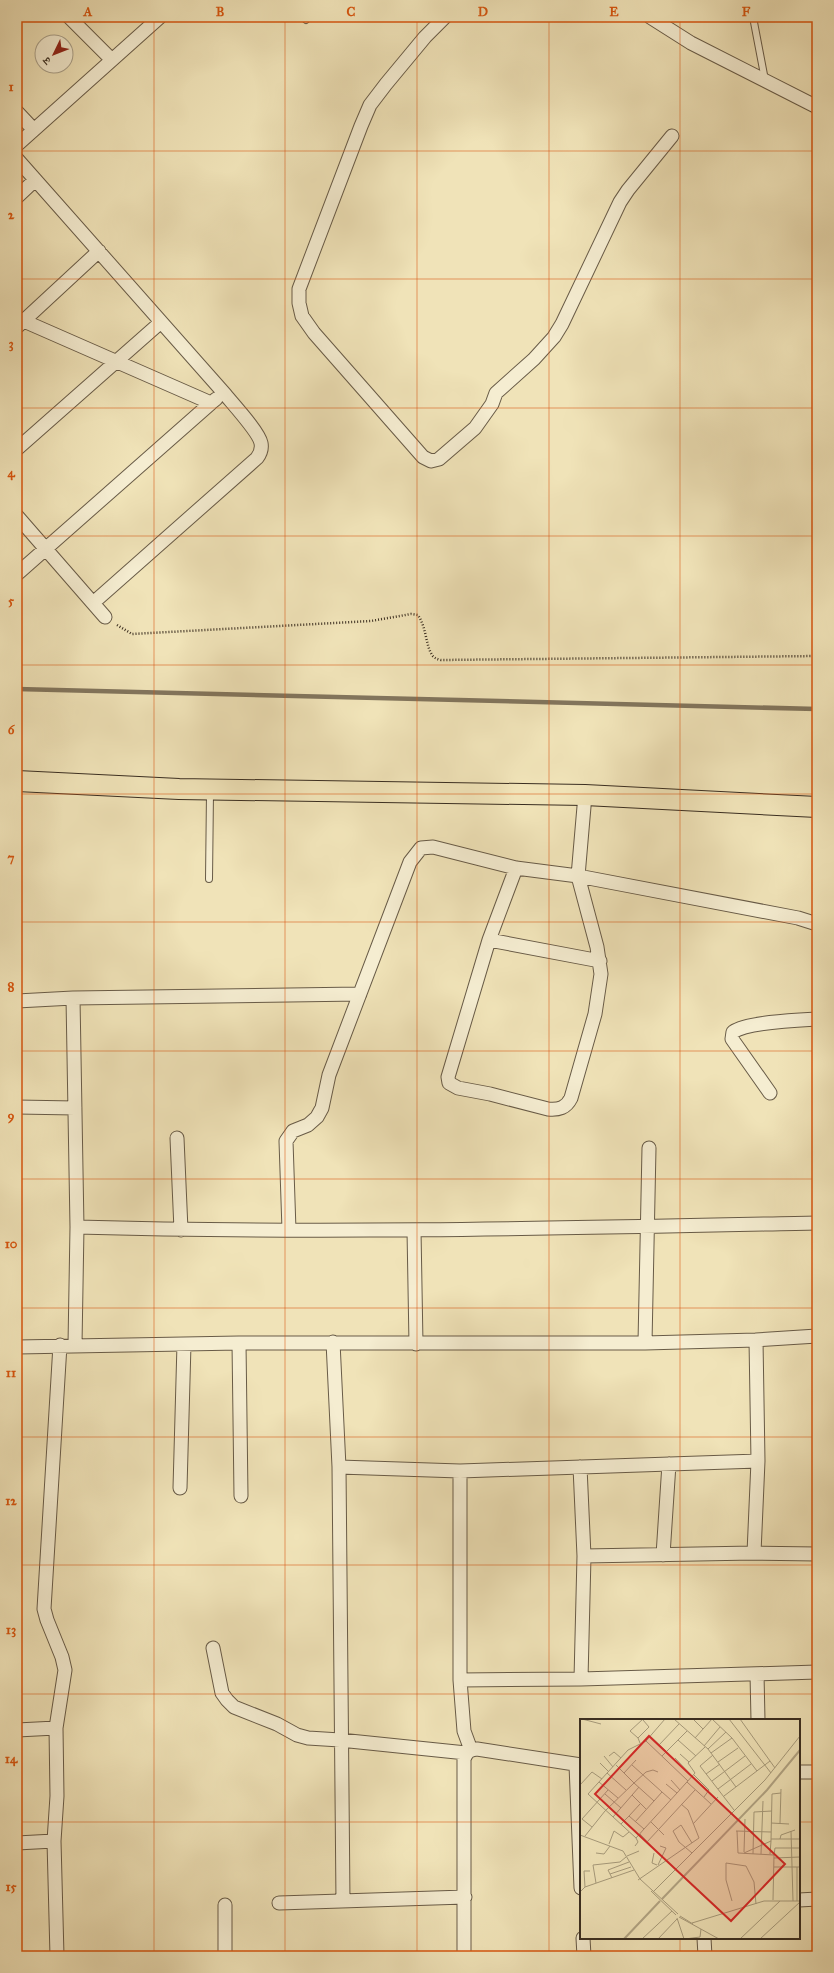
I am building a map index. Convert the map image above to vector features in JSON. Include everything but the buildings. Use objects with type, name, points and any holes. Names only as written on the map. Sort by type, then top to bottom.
[{"type":"main road","points":[[17,781],[210,789],[585,795],[817,807]]},
{"type":"street","points":[[69,17],[111,59]]},
{"type":"street","points":[[17,145],[111,59],[160,17]]},
{"type":"street","points":[[445,17],[425,37],[370,105],[299,289],[299,303],[302,316],[314,332],[424,457],[430,461],[439,459],[475,428],[492,404],[496,393],[534,359],[554,337],[565,318],[620,202],[672,136]]},
{"type":"street","points":[[650,17],[691,42],[817,107]]},
{"type":"street","points":[[17,112],[33,129]]},
{"type":"street","points":[[17,159],[224,392],[252,428],[261,443],[261,452],[258,458],[93,603]]},
{"type":"street","points":[[17,197],[35,180]]},
{"type":"street","points":[[99,251],[19,322],[118,361],[211,403]]},
{"type":"street","points":[[17,449],[161,322]]},
{"type":"street","points":[[17,574],[224,392]]},
{"type":"street","points":[[17,516],[105,617]]},
{"type":"street","points":[[516,868],[489,940],[449,1072],[449,1083],[458,1088],[490,1094],[548,1109],[563,1107],[568,1104],[571,1098],[595,1014],[601,974],[600,962],[578,876],[585,795]]},
{"type":"street","points":[[289,1230],[286,1141],[293,1131],[308,1125],[317,1117],[322,1108],[329,1075],[410,862],[421,848],[433,847],[516,868],[578,876],[798,918],[817,924]]},
{"type":"street","points":[[489,940],[600,962]]},
{"type":"street","points":[[17,1001],[73,998],[360,994]]},
{"type":"street","points":[[73,998],[77,1227],[75,1345]]},
{"type":"street","points":[[770,1093],[732,1039],[733,1032],[747,1026],[792,1020],[817,1019]]},
{"type":"street","points":[[17,1107],[75,1108]]},
{"type":"street","points":[[177,1138],[181,1230]]},
{"type":"street","points":[[645,1343],[649,1148]]},
{"type":"street","points":[[77,1227],[181,1230],[414,1230],[817,1223]]},
{"type":"street","points":[[414,1230],[416,1344]]},
{"type":"street","points":[[17,1347],[60,1345],[333,1342],[416,1344],[645,1343],[756,1340],[817,1336]]},
{"type":"street","points":[[754,1553],[758,1460],[756,1340]]},
{"type":"street","points":[[333,1342],[339,1467],[340,1740],[343,1901]]},
{"type":"street","points":[[238,1343],[242,1496]]},
{"type":"street","points":[[180,1488],[184,1344]]},
{"type":"street","points":[[57,1956],[54,1840],[57,1796],[56,1728],[65,1670],[62,1657],[46,1620],[44,1609],[60,1345]]},
{"type":"street","points":[[339,1467],[460,1471],[758,1460]]},
{"type":"street","points":[[663,1555],[669,1464]]},
{"type":"street","points":[[580,1467],[584,1556],[581,1679]]},
{"type":"street","points":[[460,1471],[460,1680],[464,1731],[469,1751],[464,1759],[464,1956]]},
{"type":"street","points":[[584,1556],[754,1553],[817,1554]]},
{"type":"street","points":[[213,1648],[222,1693],[234,1707],[277,1724],[297,1735],[308,1738],[469,1751],[477,1749],[578,1765],[580,1847]]},
{"type":"street","points":[[460,1680],[581,1679],[817,1672]]},
{"type":"street","points":[[757,1674],[758,1719]]},
{"type":"street","points":[[17,1730],[56,1728]]},
{"type":"street","points":[[800,1772],[817,1772]]},
{"type":"street","points":[[17,1843],[54,1840]]},
{"type":"street","points":[[279,1903],[465,1897]]},
{"type":"street","points":[[800,1900],[817,1899]]},
{"type":"street","points":[[225,1905],[225,1956]]},
{"type":"street","points":[[583,1939],[584,1956]]},
{"type":"street","points":[[704,1939],[705,1956]]},
{"type":"lane","points":[[753,17],[765,80]]},
{"type":"lane","points":[[209,879],[210,789]]},
{"type":"path","points":[[105,617],[132,634],[371,621],[411,614],[418,615],[426,629],[432,654],[441,660],[817,656]]},
{"type":"waterway","points":[[17,689],[817,709]]}]
